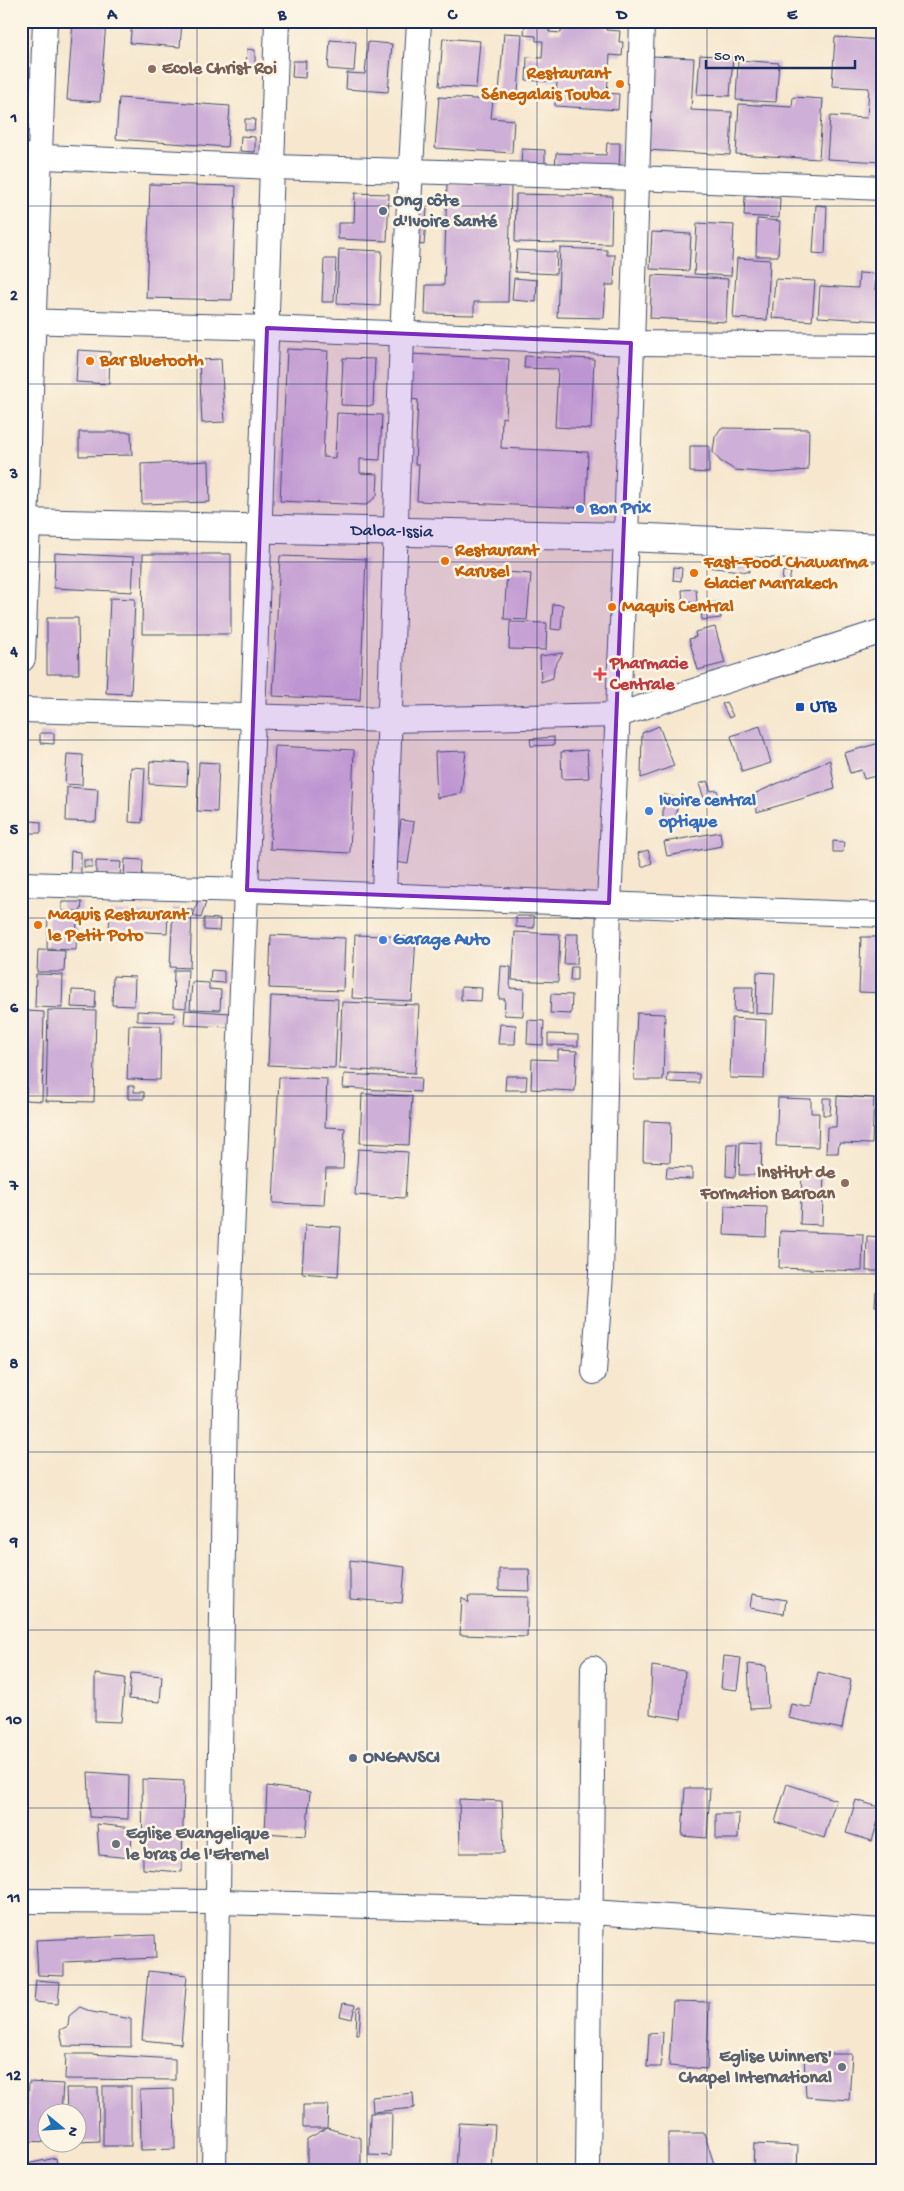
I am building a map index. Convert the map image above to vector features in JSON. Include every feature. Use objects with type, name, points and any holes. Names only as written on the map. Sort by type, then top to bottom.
[{"type":"main road","name":"Daloa-Issia","points":[[24,523],[626,537],[883,548]]},
{"type":"main road","points":[[21,658],[24,523]]},
{"type":"street","points":[[24,523],[30,156],[44,21]]},
{"type":"street","points":[[214,2170],[226,1406],[268,328],[277,21]]},
{"type":"street","points":[[384,895],[402,334],[419,21]]},
{"type":"street","points":[[594,1372],[601,1274],[609,903],[626,537],[642,21]]},
{"type":"street","points":[[30,156],[273,167],[883,188]]},
{"type":"street","points":[[27,321],[268,328],[631,343],[883,345]]},
{"type":"street","points":[[21,710],[253,718],[389,720],[618,715],[883,631]]},
{"type":"street","points":[[21,884],[609,903],[883,915]]},
{"type":"street","points":[[588,2170],[593,1668]]},
{"type":"street","points":[[21,1901],[219,1902],[592,1912],[883,1931]]},
{"type":"highlighted area","points":[[267,328],[631,343],[609,903],[247,890]]},
{"type":"building","points":[[73,21],[106,21],[100,102],[67,100]]},
{"type":"building","points":[[132,21],[182,22],[180,47],[130,43]]},
{"type":"building","points":[[525,21],[550,21],[549,32],[561,33],[562,21],[606,24],[606,30],[620,31],[619,42],[623,42],[622,56],[610,55],[607,93],[619,94],[618,110],[555,106],[557,82],[526,80],[527,57],[542,58],[543,41],[536,41],[536,36],[524,35]]},
{"type":"building","points":[[504,33],[522,34],[518,93],[499,92]]},
{"type":"building","points":[[835,37],[883,40],[883,162],[827,159],[830,116],[867,118],[869,88],[832,86]]},
{"type":"building","points":[[443,38],[480,41],[476,88],[439,86]]},
{"type":"building","points":[[330,40],[356,42],[354,71],[328,69]]},
{"type":"building","points":[[368,42],[392,44],[388,92],[346,89],[347,73],[365,74]]},
{"type":"building","points":[[247,49],[255,50],[255,66],[246,66]]},
{"type":"building","points":[[700,55],[733,57],[730,96],[697,95]]},
{"type":"building","points":[[652,56],[694,58],[691,110],[732,112],[730,155],[647,150]]},
{"type":"building","points":[[738,60],[779,63],[776,102],[736,100]]},
{"type":"building","points":[[293,61],[306,61],[305,78],[292,77]]},
{"type":"building","points":[[439,97],[493,100],[491,118],[514,120],[512,153],[435,148]]},
{"type":"building","points":[[793,97],[823,99],[819,159],[736,154],[739,104],[792,107]]},
{"type":"building","points":[[119,98],[230,106],[227,147],[116,139]]},
{"type":"building","points":[[245,119],[255,119],[254,130],[245,130]]},
{"type":"building","points":[[241,136],[255,137],[255,152],[240,151]]},
{"type":"building","points":[[607,143],[620,143],[619,171],[555,169],[556,153],[606,155]]},
{"type":"building","points":[[522,149],[545,150],[545,166],[521,165]]},
{"type":"building","points":[[150,184],[236,186],[232,300],[146,298]]},
{"type":"building","points":[[447,184],[511,186],[508,302],[474,302],[474,315],[425,314],[426,285],[444,285]]},
{"type":"building","points":[[355,193],[389,194],[387,241],[338,239],[338,223],[354,223]]},
{"type":"building","points":[[516,194],[612,196],[611,244],[515,242]]},
{"type":"building","points":[[745,196],[780,198],[779,218],[744,216]]},
{"type":"building","points":[[816,205],[827,206],[825,254],[813,253]]},
{"type":"building","points":[[419,208],[427,209],[424,245],[417,244]]},
{"type":"building","points":[[757,219],[780,221],[778,256],[756,256]]},
{"type":"building","points":[[697,223],[734,225],[731,276],[694,274]]},
{"type":"building","points":[[881,230],[883,230],[883,251],[880,251]]},
{"type":"building","points":[[652,232],[691,234],[689,271],[650,269]]},
{"type":"building","points":[[560,248],[607,250],[607,255],[615,255],[614,285],[606,285],[604,318],[557,317]]},
{"type":"building","points":[[339,249],[382,251],[380,306],[337,304]]},
{"type":"building","points":[[517,250],[557,252],[556,274],[515,272]]},
{"type":"building","points":[[737,258],[770,260],[767,320],[733,318]]},
{"type":"building","points":[[324,259],[336,259],[334,302],[322,302]]},
{"type":"building","points":[[859,273],[876,274],[875,289],[883,290],[883,321],[818,317],[820,286],[858,288]]},
{"type":"building","points":[[652,275],[728,279],[726,322],[650,318]]},
{"type":"building","points":[[514,278],[537,280],[536,302],[512,300]]},
{"type":"building","points":[[775,279],[815,281],[812,321],[772,318]]},
{"type":"building","points":[[287,349],[328,351],[323,457],[335,458],[337,413],[382,415],[380,460],[360,459],[360,473],[378,474],[377,496],[366,505],[280,501]]},
{"type":"building","points":[[78,350],[110,352],[109,384],[76,382]]},
{"type":"building","points":[[411,354],[509,359],[506,418],[502,417],[501,448],[588,452],[586,508],[417,501],[419,464],[415,464],[418,400],[409,399]]},
{"type":"building","points":[[525,356],[594,359],[591,429],[555,427],[558,369],[524,368]]},
{"type":"building","points":[[343,358],[375,359],[373,406],[341,405]]},
{"type":"building","points":[[221,359],[225,422],[202,423],[199,360]]},
{"type":"building","points":[[721,428],[809,429],[808,470],[773,473],[735,470],[720,461],[713,452],[715,437]]},
{"type":"building","points":[[79,432],[131,432],[132,455],[79,456]]},
{"type":"building","points":[[690,446],[709,446],[709,473],[690,472]]},
{"type":"building","points":[[209,461],[210,502],[142,504],[141,464]]},
{"type":"building","points":[[55,553],[134,557],[132,592],[54,588]]},
{"type":"building","points":[[143,554],[231,554],[231,634],[142,634]]},
{"type":"building","points":[[711,555],[722,555],[721,560],[712,559]]},
{"type":"building","points":[[280,556],[366,559],[360,700],[273,696]]},
{"type":"building","points":[[707,559],[749,564],[749,572],[706,567]]},
{"type":"building","points":[[674,567],[682,568],[681,581],[673,580]]},
{"type":"building","points":[[783,571],[791,572],[789,582],[782,581]]},
{"type":"building","points":[[507,572],[531,574],[527,620],[504,619]]},
{"type":"building","points":[[696,589],[697,602],[683,603],[682,590]]},
{"type":"building","points":[[110,598],[135,599],[131,694],[106,693]]},
{"type":"building","points":[[719,602],[721,618],[702,620],[700,604]]},
{"type":"building","points":[[553,604],[563,605],[561,630],[551,629]]},
{"type":"building","points":[[47,618],[78,618],[79,674],[47,674]]},
{"type":"building","points":[[510,622],[547,623],[546,650],[509,649]]},
{"type":"building","points":[[715,627],[725,663],[698,670],[689,639],[696,637],[695,632]]},
{"type":"building","points":[[563,653],[554,667],[553,678],[541,682],[540,656]]},
{"type":"building","points":[[726,702],[733,716],[729,718],[722,704]]},
{"type":"building","points":[[659,726],[674,766],[641,778],[642,733]]},
{"type":"building","points":[[760,726],[771,763],[742,772],[731,736]]},
{"type":"building","points":[[40,733],[54,733],[54,744],[40,743]]},
{"type":"building","points":[[554,737],[554,745],[531,746],[530,739]]},
{"type":"building","points":[[883,742],[883,774],[864,779],[861,770],[850,773],[844,753]]},
{"type":"building","points":[[275,746],[354,750],[350,853],[270,849]]},
{"type":"building","points":[[587,750],[589,778],[562,779],[561,752]]},
{"type":"building","points":[[466,751],[461,793],[437,798],[435,752]]},
{"type":"building","points":[[67,754],[83,755],[82,785],[65,784]]},
{"type":"building","points":[[830,760],[835,789],[757,812],[756,793]]},
{"type":"building","points":[[150,761],[188,763],[187,786],[149,784]]},
{"type":"building","points":[[199,762],[219,763],[217,812],[197,811]]},
{"type":"building","points":[[131,767],[145,768],[142,823],[129,822]]},
{"type":"building","points":[[707,781],[711,791],[717,790],[719,796],[705,801],[699,784]]},
{"type":"building","points":[[67,787],[98,789],[96,822],[66,821]]},
{"type":"building","points":[[663,794],[680,799],[676,812],[680,825],[663,825]]},
{"type":"building","points":[[401,820],[414,822],[408,864],[396,862]]},
{"type":"building","points":[[31,821],[41,822],[41,833],[30,833]]},
{"type":"building","points":[[720,832],[722,846],[667,856],[664,842]]},
{"type":"building","points":[[833,841],[844,842],[843,852],[833,852]]},
{"type":"building","points":[[648,850],[652,863],[642,867],[638,853]]},
{"type":"building","points":[[71,851],[81,852],[81,874],[70,874]]},
{"type":"building","points":[[125,859],[143,860],[142,878],[124,877]]},
{"type":"building","points":[[84,860],[92,860],[92,867],[84,867]]},
{"type":"building","points":[[96,861],[121,862],[120,876],[96,874]]},
{"type":"building","points":[[198,900],[206,902],[201,918],[193,916]]},
{"type":"building","points":[[62,902],[82,902],[81,911],[62,911]]},
{"type":"building","points":[[173,908],[192,909],[190,968],[170,967]]},
{"type":"building","points":[[110,911],[168,914],[167,933],[109,930]]},
{"type":"building","points":[[48,915],[77,917],[76,950],[47,949]]},
{"type":"building","points":[[516,916],[534,916],[534,928],[516,927]]},
{"type":"building","points":[[204,918],[220,919],[219,931],[204,930]]},
{"type":"building","points":[[515,932],[560,934],[558,982],[512,980]]},
{"type":"building","points":[[566,934],[578,934],[577,964],[564,964]]},
{"type":"building","points":[[271,935],[345,938],[343,991],[269,988]]},
{"type":"building","points":[[355,935],[416,937],[412,1001],[352,998]]},
{"type":"building","points":[[861,937],[883,937],[883,993],[859,992]]},
{"type":"building","points":[[38,950],[65,951],[64,972],[37,972]]},
{"type":"building","points":[[501,966],[511,967],[510,988],[524,989],[523,1016],[504,1015],[505,999],[499,999]]},
{"type":"building","points":[[571,967],[577,967],[577,980],[570,980]]},
{"type":"building","points":[[174,970],[188,970],[186,1008],[173,1007]]},
{"type":"building","points":[[211,970],[224,971],[224,983],[210,982]]},
{"type":"building","points":[[757,972],[775,973],[773,1014],[756,1013]]},
{"type":"building","points":[[36,974],[63,975],[62,1008],[35,1007]]},
{"type":"building","points":[[113,976],[135,977],[134,1006],[112,1005]]},
{"type":"building","points":[[192,982],[209,983],[209,989],[221,990],[220,1010],[190,1009]]},
{"type":"building","points":[[461,987],[482,988],[481,1001],[461,1000]]},
{"type":"building","points":[[735,987],[753,987],[752,1012],[734,1011]]},
{"type":"building","points":[[72,990],[96,991],[95,1008],[71,1007]]},
{"type":"building","points":[[551,994],[572,995],[571,1014],[550,1013]]},
{"type":"building","points":[[271,996],[338,999],[335,1068],[268,1065]]},
{"type":"building","points":[[342,1002],[419,1005],[415,1073],[339,1069]]},
{"type":"building","points":[[48,1010],[96,1011],[94,1102],[46,1101]]},
{"type":"building","points":[[185,1010],[229,1013],[229,1027],[184,1025]]},
{"type":"building","points":[[28,1011],[44,1012],[42,1101],[26,1100]]},
{"type":"building","points":[[137,1011],[175,1013],[174,1022],[137,1021]]},
{"type":"building","points":[[637,1013],[665,1014],[663,1080],[634,1080]]},
{"type":"building","points":[[732,1018],[766,1020],[764,1079],[730,1078]]},
{"type":"building","points":[[528,1020],[544,1021],[543,1045],[527,1044]]},
{"type":"building","points":[[500,1024],[516,1025],[515,1044],[498,1044]]},
{"type":"building","points":[[129,1025],[161,1026],[160,1080],[127,1079]]},
{"type":"building","points":[[548,1034],[578,1035],[578,1046],[548,1045]]},
{"type":"building","points":[[558,1050],[577,1051],[575,1091],[531,1089],[532,1059],[558,1060]]},
{"type":"building","points":[[668,1073],[699,1074],[699,1083],[667,1082]]},
{"type":"building","points":[[344,1074],[421,1078],[420,1092],[343,1088]]},
{"type":"building","points":[[506,1076],[527,1076],[526,1090],[505,1090]]},
{"type":"building","points":[[279,1077],[327,1079],[325,1127],[345,1128],[343,1169],[326,1169],[324,1205],[273,1203]]},
{"type":"building","points":[[128,1086],[134,1086],[134,1092],[144,1092],[144,1099],[128,1099]]},
{"type":"building","points":[[362,1094],[412,1096],[409,1145],[360,1143]]},
{"type":"building","points":[[837,1096],[874,1098],[872,1144],[839,1143],[838,1153],[826,1153],[827,1127],[836,1127]]},
{"type":"building","points":[[778,1098],[811,1099],[811,1113],[819,1113],[818,1147],[776,1146]]},
{"type":"building","points":[[823,1098],[831,1098],[830,1115],[823,1115]]},
{"type":"building","points":[[644,1121],[671,1122],[670,1162],[643,1161]]},
{"type":"building","points":[[740,1142],[762,1143],[761,1175],[739,1175]]},
{"type":"building","points":[[727,1144],[737,1144],[735,1177],[726,1176]]},
{"type":"building","points":[[358,1149],[408,1152],[405,1198],[355,1195]]},
{"type":"building","points":[[667,1167],[692,1168],[692,1179],[666,1178]]},
{"type":"building","points":[[802,1172],[824,1173],[822,1225],[800,1224]]},
{"type":"building","points":[[725,1206],[767,1207],[766,1237],[724,1235]]},
{"type":"building","points":[[305,1225],[341,1227],[338,1276],[302,1273]]},
{"type":"building","points":[[780,1231],[863,1234],[862,1271],[779,1268]]},
{"type":"building","points":[[867,1236],[883,1237],[883,1271],[866,1271]]},
{"type":"building","points":[[876,1291],[883,1291],[883,1307],[875,1306]]},
{"type":"building","points":[[350,1560],[405,1567],[402,1603],[350,1599]]},
{"type":"building","points":[[499,1569],[529,1569],[530,1591],[499,1590]]},
{"type":"building","points":[[752,1594],[786,1600],[784,1614],[750,1608]]},
{"type":"building","points":[[468,1596],[528,1597],[527,1637],[460,1635],[462,1597],[469,1603]]},
{"type":"building","points":[[724,1656],[741,1658],[737,1690],[721,1688]]},
{"type":"building","points":[[748,1664],[766,1666],[768,1708],[750,1709]]},
{"type":"building","points":[[652,1666],[685,1671],[681,1719],[650,1714]]},
{"type":"building","points":[[818,1672],[851,1680],[842,1729],[788,1718],[791,1704],[811,1708]]},
{"type":"building","points":[[131,1673],[162,1676],[160,1702],[129,1699]]},
{"type":"building","points":[[95,1674],[125,1678],[121,1722],[95,1721]]},
{"type":"building","points":[[88,1772],[129,1775],[128,1819],[90,1817]]},
{"type":"building","points":[[142,1779],[184,1781],[182,1872],[143,1869]]},
{"type":"building","points":[[787,1784],[836,1800],[824,1838],[775,1822]]},
{"type":"building","points":[[267,1786],[310,1792],[306,1836],[265,1833]]},
{"type":"building","points":[[685,1788],[710,1788],[707,1838],[682,1836]]},
{"type":"building","points":[[459,1799],[502,1801],[504,1853],[460,1853]]},
{"type":"building","points":[[856,1800],[882,1808],[872,1841],[846,1833]]},
{"type":"building","points":[[716,1814],[739,1814],[738,1839],[716,1839]]},
{"type":"building","points":[[97,1824],[132,1828],[131,1858],[99,1855]]},
{"type":"building","points":[[155,1935],[156,1958],[64,1962],[64,1976],[38,1975],[36,1940]]},
{"type":"building","points":[[148,1971],[187,1975],[181,2044],[142,2040]]},
{"type":"building","points":[[36,1980],[60,1982],[58,2004],[34,2002]]},
{"type":"building","points":[[673,2001],[709,2002],[707,2069],[669,2066]]},
{"type":"building","points":[[343,2003],[355,2005],[352,2019],[340,2016]]},
{"type":"building","points":[[80,2007],[92,2012],[131,2019],[131,2047],[63,2046],[60,2030],[68,2026],[69,2016]]},
{"type":"building","points":[[357,2007],[361,2007],[359,2034],[356,2034]]},
{"type":"building","points":[[663,2032],[661,2067],[647,2067],[649,2033]]},
{"type":"building","points":[[66,2054],[175,2059],[175,2080],[65,2079]]},
{"type":"building","points":[[804,2054],[852,2054],[849,2100],[806,2097]]},
{"type":"building","points":[[29,2082],[63,2084],[62,2104],[38,2104],[38,2142],[26,2141]]},
{"type":"building","points":[[103,2086],[131,2086],[131,2146],[103,2146]]},
{"type":"building","points":[[66,2088],[98,2088],[99,2141],[88,2142],[88,2104],[67,2104]]},
{"type":"building","points":[[174,2089],[175,2149],[141,2150],[140,2090]]},
{"type":"building","points":[[413,2093],[414,2108],[373,2112],[372,2097]]},
{"type":"building","points":[[303,2105],[328,2105],[327,2128],[303,2128]]},
{"type":"building","points":[[370,2113],[392,2113],[391,2156],[369,2155]]},
{"type":"building","points":[[459,2123],[495,2125],[492,2170],[456,2170]]},
{"type":"building","points":[[327,2128],[361,2138],[361,2165],[307,2166],[307,2139]]},
{"type":"building","points":[[668,2133],[704,2133],[716,2170],[668,2170]]},
{"type":"building","points":[[754,2144],[798,2146],[797,2170],[753,2170]]},
{"type":"building","points":[[56,2158],[58,2170],[27,2170],[26,2164]]},
{"type":"building","points":[[529,2165],[547,2167],[547,2170],[529,2170]]},
{"type":"place","name":"Ecole Christ Roi","points":[[152,69]]},
{"type":"place","name":"Restaurant Sénegalais Touba","points":[[620,84]]},
{"type":"place","name":"Ong côte d'Ivoire Santé","points":[[383,211]]},
{"type":"place","name":"Bar Bluetooth","points":[[90,361]]},
{"type":"place","name":"Bon Prix","points":[[580,509]]},
{"type":"place","name":"Restaurant Karusel","points":[[445,561]]},
{"type":"place","name":"Fast-Food Chawarma Glacier Marrakech","points":[[694,573]]},
{"type":"place","name":"Maquis Central","points":[[612,607]]},
{"type":"place","name":"Pharmacie Centrale","points":[[600,674]]},
{"type":"place","name":"UTB","points":[[800,707]]},
{"type":"place","name":"Ivoire central optique","points":[[649,811]]},
{"type":"place","name":"Maquis Restaurant le Petit Poto","points":[[38,925]]},
{"type":"place","name":"Garage Auto","points":[[383,940]]},
{"type":"place","name":"Institut de Formation Baroan","points":[[845,1183]]},
{"type":"place","name":"ONGAVSCI","points":[[353,1758]]},
{"type":"place","name":"Eglise Evangelique le bras de l'Eternel","points":[[116,1844]]},
{"type":"place","name":"Eglise Winners' Chapel International","points":[[842,2067]]}]
